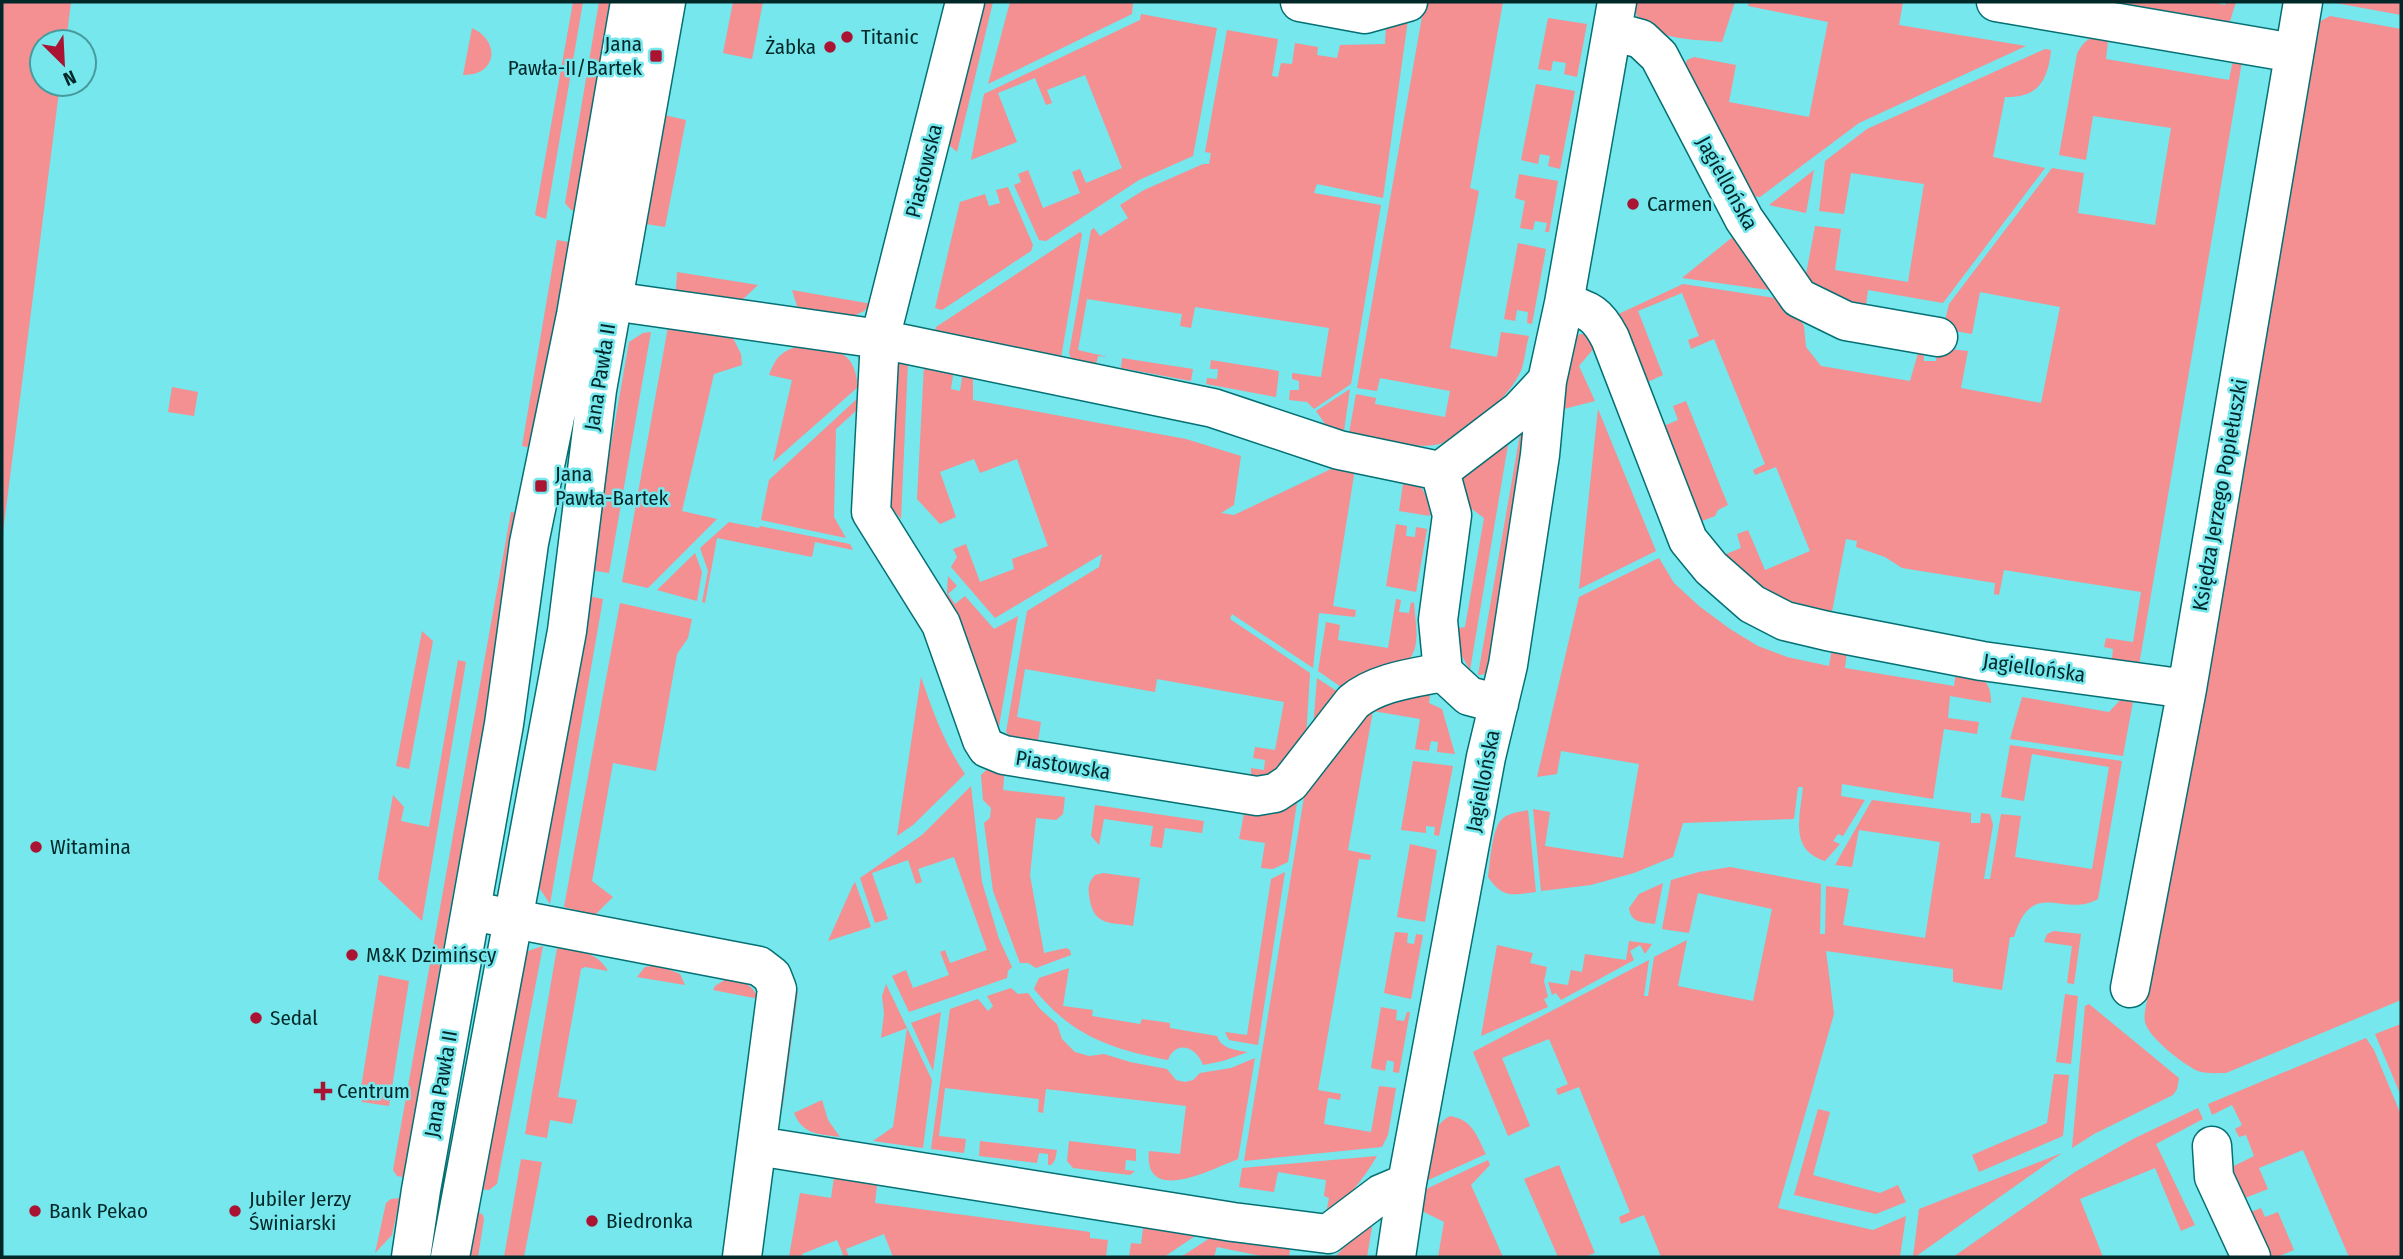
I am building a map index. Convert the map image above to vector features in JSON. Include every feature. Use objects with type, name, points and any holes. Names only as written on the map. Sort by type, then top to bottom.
[{"type":"street","name":"Jana Pawła II","points":[[411,1257],[504,724],[529,543],[576,315],[630,2]]},
{"type":"street","name":"Jana Pawła II","points":[[450,1257],[567,631],[594,412],[666,2]]},
{"type":"street","name":"Piastowska","points":[[965,2],[880,339],[871,512],[941,624],[978,731],[987,748],[1004,755],[1257,796],[1275,793],[1290,783],[1353,702],[1364,693],[1403,680],[1443,672]]},
{"type":"street","points":[[1300,2],[1365,14],[1408,2]]},
{"type":"street","points":[[1996,2],[2294,53]]},
{"type":"street","name":"Księdza Jerzego Popiełuszki","points":[[2130,988],[2188,688],[2302,2]]},
{"type":"street","name":"Jagiellońska","points":[[1396,1257],[1484,769],[1512,637],[1540,455],[1547,380],[1564,303],[1615,16]]},
{"type":"street","name":"Jagiellońska","points":[[1615,16],[1659,56],[1744,219],[1799,298],[1846,321],[1938,337]]},
{"type":"street","points":[[576,315],[594,300],[612,301],[880,339],[1213,408],[1339,450],[1440,471],[1520,410],[1547,380]]},
{"type":"street","name":"Jagiellońska","points":[[1564,303],[1588,310],[1600,319],[1610,338],[1688,540],[1711,568],[1752,604],[1785,621],[1866,639],[1982,661],[2188,688]]},
{"type":"street","points":[[1440,471],[1452,515],[1438,620],[1443,672],[1469,696],[1499,704]]},
{"type":"street","points":[[472,911],[760,966],[772,976],[777,989],[742,1257]]},
{"type":"street","points":[[758,1146],[1233,1222],[1328,1234],[1381,1194],[1408,1183]]},
{"type":"street","points":[[2212,1146],[2214,1177],[2251,1257]]},
{"type":"shaded area","points":[[2,2],[71,2],[68,28],[28,28],[28,98],[58,98],[2,540]]},
{"type":"shaded area","points":[[573,2],[583,2],[546,219],[535,215]]},
{"type":"shaded area","points":[[599,2],[617,2],[580,211],[571,210],[565,203]]},
{"type":"shaded area","points":[[733,2],[763,2],[752,59],[723,53]]},
{"type":"shaded area","points":[[978,2],[993,2],[957,152],[949,145],[946,133]]},
{"type":"shaded area","points":[[1010,2],[1133,2],[1132,14],[988,84]]},
{"type":"shaded area","points":[[1427,2],[1503,2],[1470,188],[1479,191],[1450,348],[1497,357],[1501,332],[1529,336],[1517,379],[1498,403],[1459,435],[1446,442],[1425,446],[1349,433],[1356,394],[1376,398],[1375,404],[1445,417],[1450,391],[1380,378],[1377,391],[1357,388],[1424,5]]},
{"type":"shaded area","points":[[1634,2],[1735,2],[1722,42],[1667,36],[1654,31],[1637,15]]},
{"type":"shaded area","points":[[1749,2],[1903,2],[1899,25],[2026,46],[1859,123],[1760,197],[1743,195],[1685,65],[1687,60],[1694,57],[1736,65],[1729,102],[1809,117],[1828,22],[1748,6]]},
{"type":"shaded area","points":[[2070,2],[2213,2],[2225,5],[2226,2],[2236,2],[2228,28]]},
{"type":"shaded area","points":[[2330,2],[2401,2],[2401,15]]},
{"type":"shaded area","points":[[1141,14],[1217,28],[1193,156],[1139,180],[1046,241],[1039,240],[1014,185],[1021,182],[1018,174],[1028,170],[1043,208],[1080,193],[1072,172],[1080,169],[1086,183],[1122,168],[1085,75],[1047,90],[1052,103],[1046,105],[1035,78],[998,93],[1017,142],[971,160],[984,94],[1140,20]]},
{"type":"shaded area","points":[[2330,16],[2401,29],[2401,1000],[2226,1073],[2204,1073],[2184,1063],[2159,1043],[2148,1028],[2145,1012],[2315,24]]},
{"type":"shaded area","points":[[1548,18],[1587,24],[1577,77],[1564,74],[1566,63],[1553,61],[1551,71],[1538,69]]},
{"type":"shaded area","points":[[1408,20],[1383,198],[1317,184],[1314,193],[1381,205],[1351,384],[1314,409],[1307,402],[1289,400],[1290,390],[1299,390],[1299,381],[1292,379],[1292,373],[1321,377],[1329,328],[1195,307],[1191,328],[1180,326],[1182,314],[1087,299],[1078,350],[1108,357],[1098,356],[1096,365],[1073,360],[1069,353],[1091,230],[1094,228],[1100,236],[1128,218],[1120,205],[1144,190],[1203,164],[1209,164],[1211,153],[1205,152],[1227,30],[1278,39],[1272,76],[1278,77],[1281,63],[1292,64],[1295,43],[1318,47],[1317,55],[1337,58],[1340,45],[1385,44],[1386,26]]},
{"type":"shaded area","points":[[472,28],[488,41],[491,57],[483,70],[463,75]]},
{"type":"shaded area","points":[[2109,32],[2106,59],[2229,80],[2234,55],[2243,56],[2138,671],[2101,665],[2102,658],[2112,658],[2113,649],[2104,647],[2106,638],[2133,642],[2141,592],[2004,570],[1999,595],[1994,594],[1995,583],[1902,568],[1885,557],[1856,547],[1857,541],[1846,539],[1831,617],[1786,610],[1716,558],[1741,548],[1737,534],[1748,530],[1765,570],[1810,551],[1776,467],[1755,475],[1753,470],[1765,464],[1714,339],[1691,349],[1688,340],[1699,336],[1682,293],[1638,311],[1663,375],[1639,386],[1612,317],[1683,284],[1788,300],[1804,326],[1806,347],[1821,366],[1910,381],[1918,353],[1923,350],[1924,361],[1936,361],[1940,348],[1968,351],[1961,388],[2041,403],[2060,307],[1980,292],[1972,334],[1943,329],[1949,304],[2052,168],[2084,173],[2078,213],[2155,225],[2171,128],[2093,116],[2086,160],[2059,155],[2077,54],[2090,39]]},
{"type":"shaded area","points":[[2045,49],[2051,50],[2050,61],[2039,86],[2026,94],[2005,97],[1993,157],[2045,168],[1943,303],[1868,290],[1865,313],[1804,285],[1815,226],[1841,229],[1835,270],[1908,282],[1924,184],[1851,173],[1844,214],[1819,211],[1825,161],[1867,129]]},
{"type":"shaded area","points":[[1536,84],[1575,91],[1560,169],[1548,166],[1550,156],[1540,154],[1538,164],[1521,160]]},
{"type":"shaded area","points":[[664,115],[686,120],[665,227],[640,223],[642,218],[648,219]]},
{"type":"shaded area","points":[[1814,170],[1806,213],[1769,205]]},
{"type":"shaded area","points":[[1519,174],[1558,181],[1549,232],[1545,232],[1547,223],[1535,221],[1533,230],[1520,228],[1525,201],[1515,198]]},
{"type":"shaded area","points":[[1008,187],[1033,245],[1031,251],[942,310],[935,308],[960,202],[985,194],[989,206],[1000,203],[996,190]]},
{"type":"shaded area","points":[[1740,231],[1783,292],[1682,278]]},
{"type":"shaded area","points":[[1080,232],[1082,234],[1061,358],[934,335],[936,327]]},
{"type":"shaded area","points":[[557,240],[574,243],[537,449],[522,446]]},
{"type":"shaded area","points":[[1518,243],[1546,249],[1532,324],[1527,323],[1528,312],[1517,310],[1515,321],[1504,319]]},
{"type":"shaded area","points":[[677,272],[758,285],[740,302],[676,290]]},
{"type":"shaded area","points":[[792,290],[872,304],[852,317],[798,309]]},
{"type":"shaded area","points":[[668,327],[733,338],[741,354],[742,365],[714,374],[682,511],[717,519],[648,588],[622,582]]},
{"type":"shaded area","points":[[651,332],[609,573],[589,570],[629,342],[643,333]]},
{"type":"shaded area","points":[[1580,334],[1600,341],[1579,366],[1595,401],[1560,410],[1576,337]]},
{"type":"shaded area","points":[[801,345],[832,350],[847,357],[856,374],[858,387],[773,462],[792,380],[769,375],[781,355]]},
{"type":"shaded area","points":[[1122,358],[1193,369],[1191,381],[1121,368]]},
{"type":"shaded area","points":[[895,360],[908,362],[901,519],[888,503]]},
{"type":"shaded area","points":[[1211,360],[1279,371],[1276,397],[1206,384],[1207,378],[1217,379],[1218,369],[1210,369]]},
{"type":"shaded area","points":[[924,365],[954,369],[951,389],[960,391],[963,371],[973,373],[973,400],[1186,439],[1241,456],[1234,505],[1221,513],[1234,515],[1350,460],[1403,474],[1415,480],[1426,496],[1430,516],[1399,511],[1404,477],[1355,469],[1333,606],[1356,610],[1355,617],[1319,613],[1313,668],[1232,614],[1230,619],[1310,673],[1306,738],[1285,764],[1267,778],[1251,776],[1251,768],[1264,770],[1265,760],[1253,758],[1255,747],[1275,750],[1284,702],[1157,679],[1155,692],[1025,669],[1017,717],[1041,722],[1038,741],[1012,738],[1006,732],[1027,611],[1099,567],[1102,554],[995,618],[951,567],[957,557],[953,549],[966,544],[980,582],[1014,569],[1012,559],[1048,546],[1017,459],[980,473],[974,459],[940,472],[956,517],[940,524],[917,499]]},
{"type":"shaded area","points":[[172,387],[198,392],[194,416],[168,412]]},
{"type":"shaded area","points":[[1350,389],[1344,431],[1328,428],[1316,411]]},
{"type":"shaded area","points":[[859,397],[859,408],[836,429],[834,517],[846,538],[761,520],[769,480]]},
{"type":"shaded area","points":[[1686,401],[1728,505],[1718,510],[1715,516],[1694,524],[1656,429],[1678,420],[1673,406]]},
{"type":"shaded area","points":[[1598,409],[1656,551],[1579,589]]},
{"type":"shaded area","points":[[1510,433],[1470,670],[1447,630],[1465,627],[1484,518],[1461,501],[1464,474]]},
{"type":"shaded area","points":[[1520,434],[1526,442],[1487,674],[1478,675]]},
{"type":"shaded area","points":[[511,512],[524,514],[403,1177],[397,1176],[393,1170]]},
{"type":"shaded area","points":[[729,522],[850,544],[853,550],[815,542],[812,557],[717,538],[705,603],[702,602],[708,571],[700,548]]},
{"type":"shaded area","points":[[1396,524],[1407,526],[1406,536],[1415,537],[1416,527],[1427,529],[1416,592],[1386,586]]},
{"type":"shaded area","points":[[695,553],[702,572],[697,601],[657,590]]},
{"type":"shaded area","points":[[1659,558],[1674,583],[1699,606],[1758,646],[1787,657],[1829,666],[1833,642],[1848,644],[1845,668],[1954,686],[1957,663],[1982,677],[1989,688],[1991,703],[1950,696],[1948,718],[1979,722],[1977,734],[1944,729],[1933,799],[1842,784],[1841,796],[1865,800],[1843,836],[1838,834],[1833,841],[1840,844],[1825,861],[1814,856],[1801,841],[1799,821],[1803,787],[1798,787],[1794,819],[1683,823],[1673,857],[1634,873],[1591,885],[1541,891],[1533,809],[1550,812],[1545,846],[1623,858],[1639,764],[1561,751],[1557,774],[1537,777],[1579,597]]},
{"type":"shaded area","points":[[948,576],[957,586],[948,594],[955,604],[965,596],[994,629],[1018,616],[997,738],[948,608],[947,594]]},
{"type":"shaded area","points":[[584,595],[603,599],[550,904],[534,880]]},
{"type":"shaded area","points":[[1396,599],[1401,600],[1399,612],[1409,613],[1411,602],[1414,603],[1416,639],[1410,658],[1344,689],[1318,671],[1326,622],[1340,625],[1338,640],[1388,648]]},
{"type":"shaded area","points":[[620,603],[692,619],[688,638],[677,654],[656,771],[613,763],[592,881],[613,897],[595,915],[564,907]]},
{"type":"shaded area","points":[[422,631],[433,641],[409,769],[396,766]]},
{"type":"shaded area","points":[[458,660],[466,662],[422,921],[378,879],[393,795],[404,807],[401,821],[429,827]]},
{"type":"shaded area","points":[[921,677],[945,739],[965,774],[913,825],[897,836]]},
{"type":"shaded area","points":[[1317,678],[1341,694],[1313,728]]},
{"type":"shaded area","points":[[1422,692],[1430,694],[1429,703],[1442,709],[1455,754],[1437,752],[1438,742],[1431,741],[1429,751],[1415,749],[1420,719],[1373,711],[1348,850],[1371,855],[1370,860],[1359,859],[1318,1090],[1341,1094],[1340,1100],[1328,1098],[1324,1124],[1371,1132],[1379,1086],[1396,1088],[1388,1135],[1382,1147],[1244,1161],[1307,779],[1365,707]]},
{"type":"shaded area","points":[[2125,695],[2134,696],[2123,756],[2010,739],[2022,697],[2109,712]]},
{"type":"shaded area","points":[[2010,745],[2122,761],[2098,899],[2073,905],[2040,903],[2030,908],[2021,919],[2014,937],[2010,937],[2002,990],[1953,982],[1953,969],[1826,951],[1834,1014],[1778,1208],[1873,1230],[1906,1216],[1900,1257],[1661,1257],[1644,1215],[1621,1224],[1619,1217],[1630,1212],[1579,1087],[1558,1095],[1556,1089],[1568,1084],[1549,1039],[1502,1058],[1530,1126],[1508,1136],[1473,1052],[1649,960],[1644,996],[1648,996],[1654,957],[1687,940],[1678,986],[1753,1001],[1772,909],[1698,893],[1689,933],[1662,929],[1671,880],[1730,867],[1821,884],[1820,934],[1825,934],[1826,886],[1849,889],[1843,925],[1925,938],[1940,842],[1859,830],[1852,867],[1835,865],[1872,800],[1971,813],[1971,823],[1980,823],[1981,813],[1990,814],[1993,825],[1984,879],[1990,879],[2001,814],[2021,816],[2015,857],[2092,869],[2109,767],[2032,754],[2024,801],[2001,797]]},
{"type":"shaded area","points":[[1413,761],[1453,766],[1439,836],[1434,835],[1435,827],[1426,826],[1426,833],[1401,830]]},
{"type":"shaded area","points":[[994,762],[1005,765],[1003,790],[1065,797],[1063,814],[1056,820],[1036,818],[1030,875],[1044,953],[1066,948],[1071,955],[1036,968],[1028,963],[1020,963],[993,891],[984,823],[990,818],[991,808],[983,800],[981,775]]},
{"type":"shaded area","points":[[971,786],[982,882],[999,939],[1012,967],[1007,978],[909,1012],[892,976],[906,970],[913,988],[949,975],[940,952],[945,950],[950,963],[987,950],[954,857],[918,869],[922,882],[916,884],[908,860],[872,873],[888,919],[875,923],[860,878],[922,835]]},
{"type":"shaded area","points":[[1299,790],[1288,862],[1273,869],[1261,868],[1265,843],[1239,839],[1244,814]]},
{"type":"shaded area","points":[[1095,805],[1204,821],[1202,833],[1165,828],[1162,848],[1150,846],[1153,826],[1104,819],[1099,845],[1091,836]]},
{"type":"shaded area","points":[[1528,810],[1536,892],[1509,894],[1498,889],[1488,877],[1493,839],[1504,818]]},
{"type":"shaded area","points":[[1410,844],[1437,850],[1425,922],[1397,917]]},
{"type":"shaded area","points":[[1285,872],[1258,1045],[1229,1040],[1225,1032],[1247,1035],[1271,879]]},
{"type":"shaded area","points":[[1103,873],[1140,878],[1133,926],[1100,919],[1092,909],[1089,884],[1095,875]]},
{"type":"shaded area","points":[[855,882],[871,927],[828,941],[853,885]]},
{"type":"shaded area","points":[[1663,883],[1655,924],[1632,917],[1629,908],[1639,894]]},
{"type":"shaded area","points":[[2054,931],[2081,934],[2074,984],[2067,983],[2072,946],[2044,942],[2047,934]]},
{"type":"shaded area","points":[[1395,932],[1408,933],[1407,943],[1414,944],[1416,934],[1423,935],[1411,999],[1384,993]]},
{"type":"shaded area","points":[[1629,941],[1652,944],[1645,954],[1640,945],[1630,951],[1634,960],[1561,1000],[1556,993],[1552,995],[1548,982],[1568,985],[1571,970],[1582,972],[1585,954],[1626,960]]},
{"type":"shaded area","points":[[1497,945],[1533,953],[1530,963],[1547,967],[1544,981],[1548,997],[1544,999],[1548,1007],[1481,1036]]},
{"type":"shaded area","points":[[543,946],[497,1184],[489,1190],[478,1189],[520,959],[528,951]]},
{"type":"shaded area","points":[[557,948],[593,956],[604,964],[608,971],[585,967],[581,969],[558,1097],[577,1100],[572,1124],[550,1120],[547,1138],[525,1134]]},
{"type":"shaded area","points":[[658,965],[680,974],[685,985],[637,977],[645,967]]},
{"type":"shaded area","points":[[1069,968],[1063,1006],[1093,1010],[1092,1016],[1140,1024],[1142,1019],[1170,1023],[1170,1028],[1217,1036],[1225,1046],[1248,1052],[1203,1065],[1196,1054],[1186,1048],[1176,1049],[1168,1060],[1128,1051],[1094,1038],[1063,1018],[1034,989],[1039,978]]},
{"type":"shaded area","points":[[379,975],[409,981],[389,1106],[362,1102],[360,1094]]},
{"type":"shaded area","points":[[726,979],[746,983],[759,999],[713,990]]},
{"type":"shaded area","points":[[886,984],[932,1080],[923,1148],[873,1141],[893,1127],[907,1028],[881,1038],[884,1014],[882,996]]},
{"type":"shaded area","points":[[1011,988],[1018,994],[1028,993],[1040,1009],[1057,1024],[1062,1039],[1075,1052],[1089,1056],[1104,1054],[1167,1069],[1176,1080],[1185,1082],[1193,1080],[1200,1073],[1231,1068],[1255,1058],[1238,1159],[1182,1179],[1168,1180],[1157,1177],[1150,1168],[1149,1151],[1180,1154],[1186,1106],[1046,1089],[1043,1113],[1038,1112],[1039,1099],[945,1088],[939,1136],[966,1139],[964,1153],[931,1149],[950,1009],[978,999],[988,1011],[993,1006],[987,996]]},
{"type":"shaded area","points":[[798,991],[782,1113],[791,998]]},
{"type":"shaded area","points":[[2065,994],[2078,996],[2071,1064],[2056,1062]]},
{"type":"shaded area","points":[[2089,1004],[2179,1078],[2173,1095],[2094,1134],[2072,1148],[2085,1006]]},
{"type":"shaded area","points":[[1381,1007],[1397,1010],[1396,1020],[1404,1021],[1407,1012],[1410,1012],[1399,1073],[1393,1072],[1394,1062],[1387,1060],[1385,1071],[1371,1068]]},
{"type":"shaded area","points":[[941,1012],[933,1071],[911,1023]]},
{"type":"shaded area","points":[[2401,1024],[2401,1096],[2375,1034]]},
{"type":"shaded area","points":[[2366,1038],[2374,1050],[2401,1115],[2401,1257],[2349,1257],[2303,1150],[2259,1168],[2268,1189],[2245,1198],[2232,1167],[2254,1156],[2246,1135],[2239,1137],[2235,1129],[2242,1125],[2232,1105],[2212,1115],[2208,1104]]},
{"type":"shaded area","points":[[2054,1074],[2069,1075],[2063,1136],[1979,1172],[1972,1155],[2047,1123]]},
{"type":"shaded area","points":[[822,1100],[828,1120],[840,1137],[807,1129],[794,1113]]},
{"type":"shaded area","points":[[2198,1108],[2203,1119],[2156,1144],[2195,1225],[2181,1231],[2155,1168],[2080,1199],[2103,1257],[1953,1257],[2075,1172],[2133,1139]]},
{"type":"shaded area","points":[[1818,1109],[1830,1112],[1813,1175],[1880,1193],[1898,1185],[1906,1202],[1876,1214],[1794,1195]]},
{"type":"shaded area","points":[[1450,1116],[1469,1125],[1486,1154],[1424,1182],[1432,1136],[1436,1128]]},
{"type":"shaded area","points":[[980,1141],[1057,1150],[1055,1160],[1048,1165],[1048,1154],[1039,1153],[1037,1163],[979,1156]]},
{"type":"shaded area","points":[[1069,1141],[1136,1149],[1136,1161],[1126,1160],[1125,1170],[1135,1171],[1130,1175],[1073,1168],[1067,1161]]},
{"type":"shaded area","points":[[2062,1153],[1915,1257],[1913,1257],[1919,1209]]},
{"type":"shaded area","points":[[1377,1156],[1355,1188],[1326,1214],[1329,1198],[1324,1196],[1326,1180],[1278,1172],[1274,1192],[1239,1187],[1242,1168]]},
{"type":"shaded area","points":[[521,1159],[542,1162],[524,1257],[504,1257]]},
{"type":"shaded area","points":[[1488,1160],[1490,1165],[1471,1185],[1503,1257],[1438,1257],[1444,1222],[1418,1209],[1422,1191]]},
{"type":"shaded area","points":[[1559,1165],[1595,1253],[1584,1257],[1558,1257],[1524,1179]]},
{"type":"shaded area","points":[[835,1170],[878,1177],[875,1203],[1090,1232],[1090,1238],[1108,1240],[1106,1257],[893,1257],[884,1234],[846,1249],[849,1257],[844,1257],[837,1240],[802,1254],[803,1257],[789,1257],[800,1193],[831,1198]]},
{"type":"shaded area","points":[[400,1198],[392,1235],[375,1253],[386,1203]]},
{"type":"shaded area","points":[[2261,1208],[2265,1217],[2278,1212],[2294,1250],[2270,1257],[2251,1212]]},
{"type":"shaded area","points":[[474,1209],[483,1215],[484,1219],[478,1257],[465,1257]]},
{"type":"shaded area","points":[[1374,1215],[1367,1257],[1335,1257]]},
{"type":"shaded area","points":[[1144,1221],[1204,1230],[1164,1257],[1129,1257],[1131,1243],[1141,1244]]},
{"type":"shaded area","points":[[1219,1232],[1291,1243],[1289,1257],[1266,1257],[1217,1247],[1214,1257],[1181,1257]]},
{"type":"place","name":"Titanic","points":[[847,37]]},
{"type":"place","name":"Żabka","points":[[830,47]]},
{"type":"place","name":"Jana Pawła-II/Bartek","points":[[656,56]]},
{"type":"place","name":"Carmen","points":[[1633,204]]},
{"type":"place","name":"Jana Pawła-Bartek","points":[[541,486]]},
{"type":"place","name":"Witamina","points":[[36,847]]},
{"type":"place","name":"M&K Dzimińscy","points":[[352,955]]},
{"type":"place","name":"Sedal","points":[[256,1018]]},
{"type":"place","name":"Centrum","points":[[323,1091]]},
{"type":"place","name":"Bank Pekao","points":[[35,1211]]},
{"type":"place","name":"Jubiler Jerzy Świniarski","points":[[235,1211]]},
{"type":"place","name":"Biedronka","points":[[592,1221]]}]
